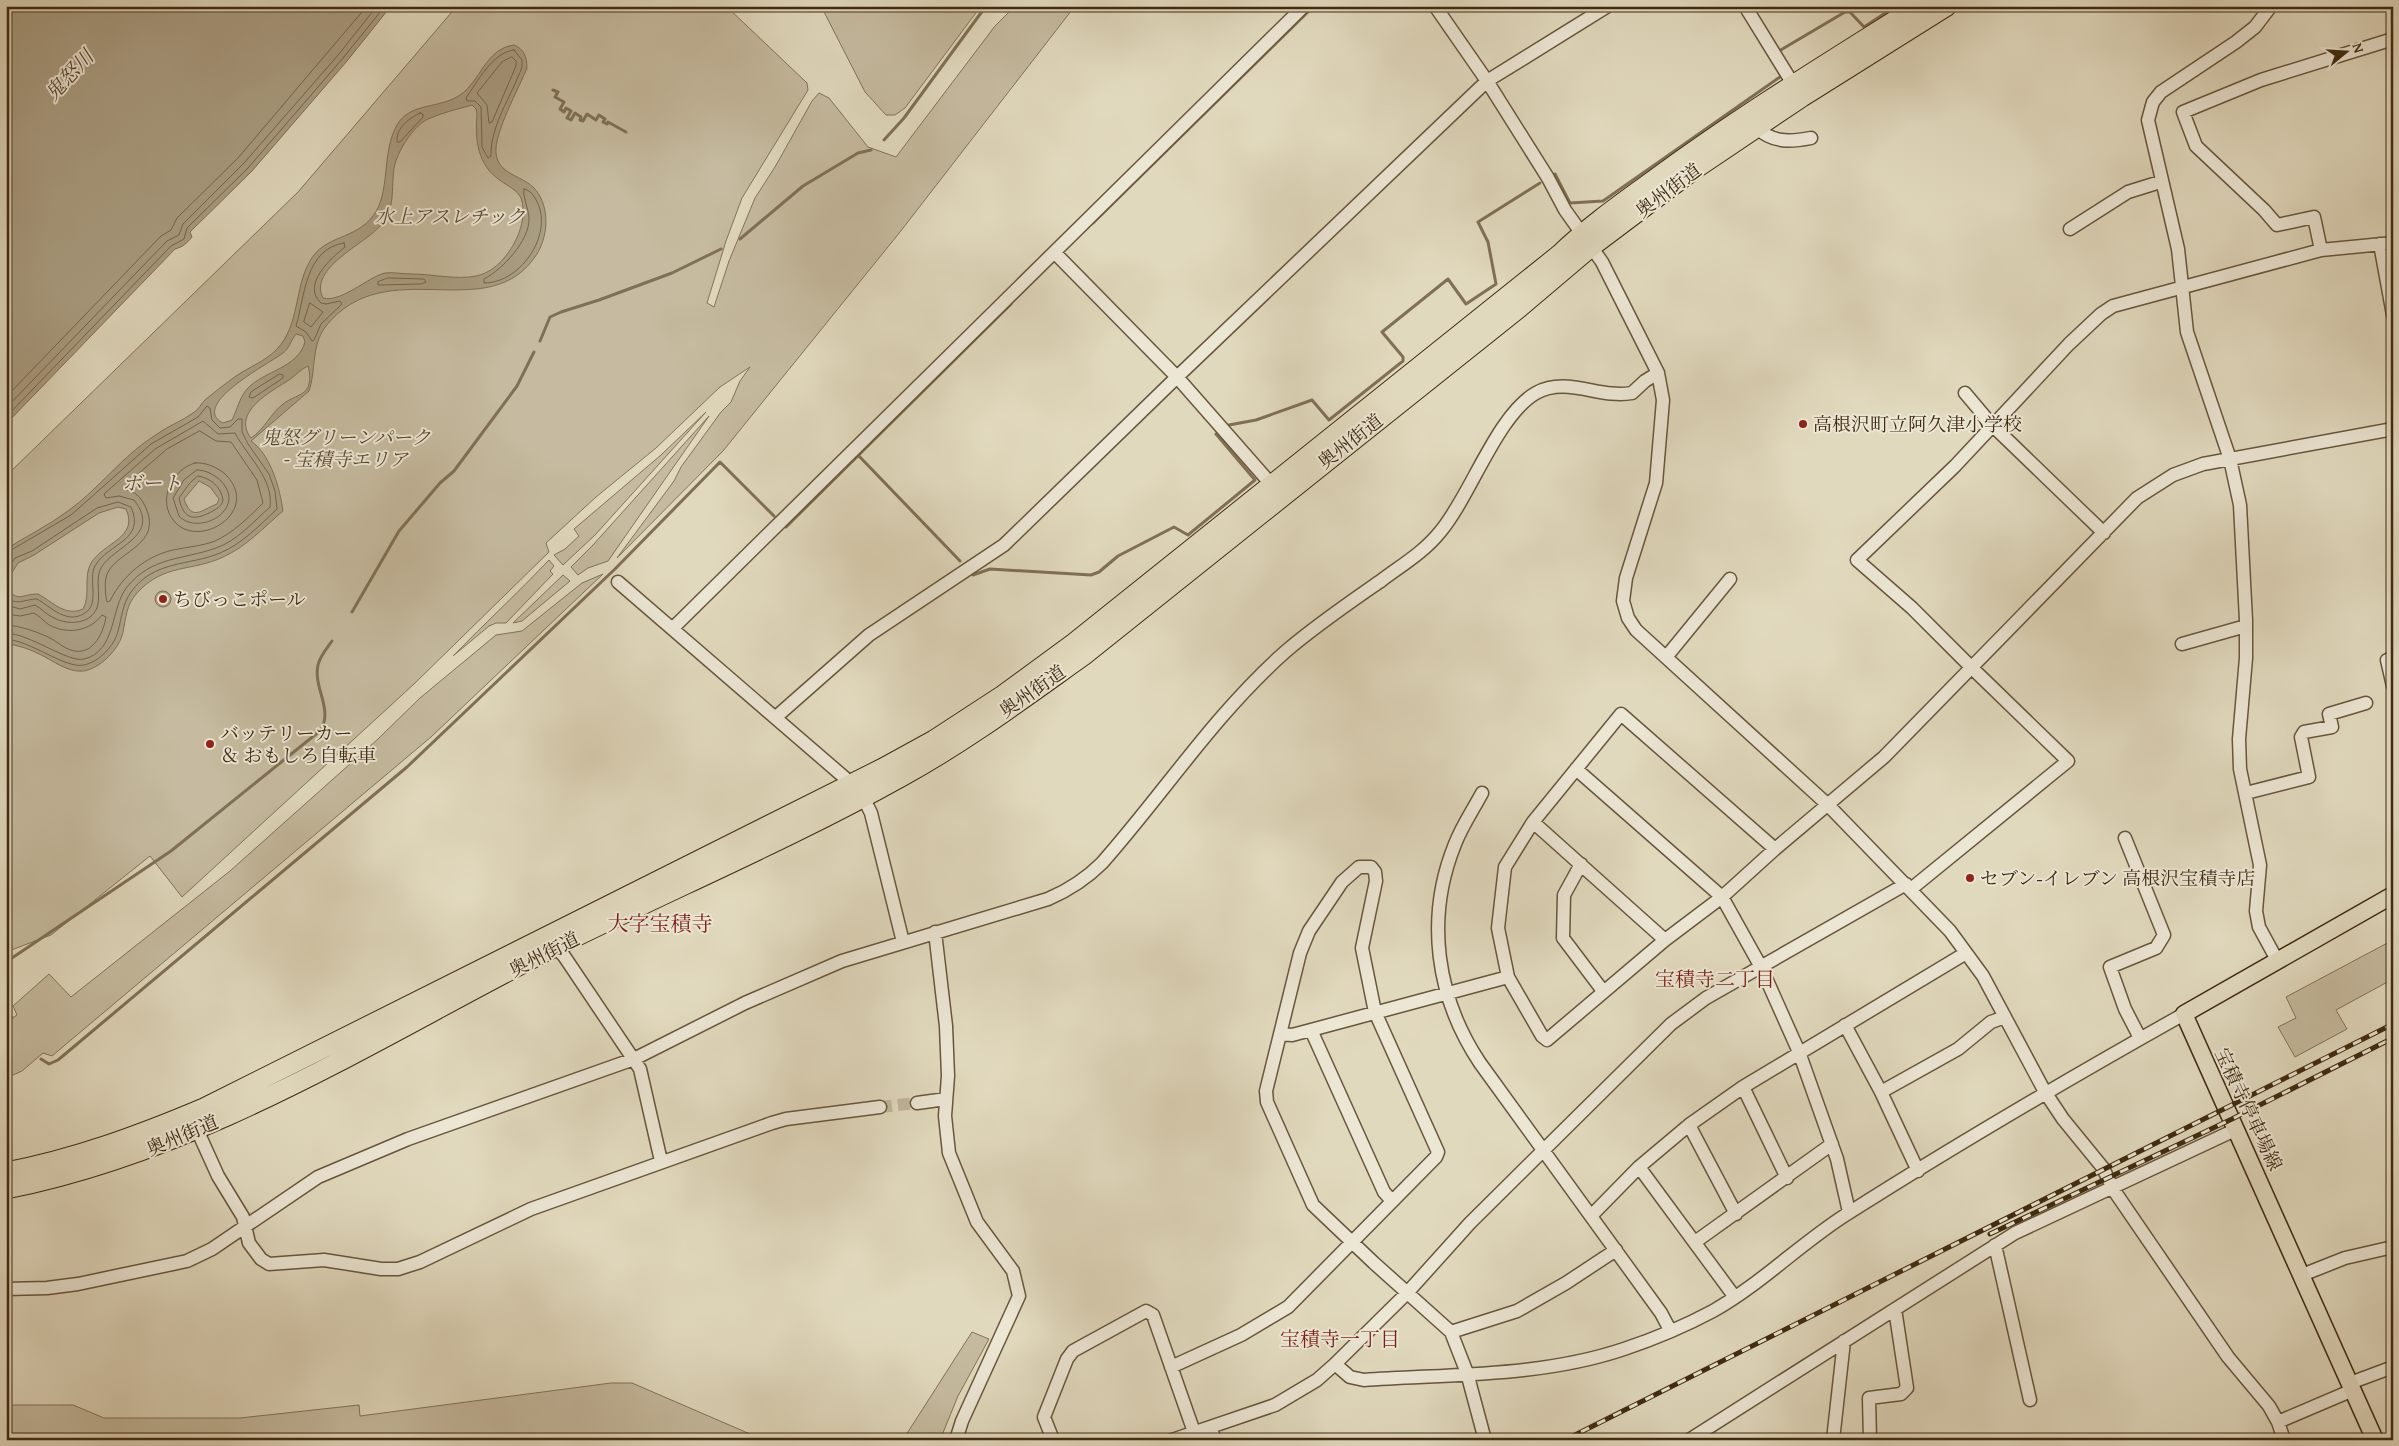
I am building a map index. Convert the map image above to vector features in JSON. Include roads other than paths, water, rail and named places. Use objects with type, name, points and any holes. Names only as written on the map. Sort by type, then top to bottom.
[{"type":"highway","name":"奥州街道","points":[[6,1189],[79,1172],[119,1160],[193,1122],[309,1057],[858,790],[942,752],[1011,708],[1083,656],[1511,314],[1586,240],[1683,158],[1793,84],[1918,6]]},
{"type":"highway","name":"奥州街道","points":[[6,1172],[33,1167],[193,1122],[328,1066],[858,790],[1074,644],[1560,254],[1586,240],[1756,128],[1947,6]]},
{"type":"main road","points":[[2184,1014],[2393,896]]},
{"type":"main road","name":"宝積寺停車場線","points":[[2184,1014],[2375,1440]]},
{"type":"street","points":[[673,628],[1304,6]]},
{"type":"street","points":[[1435,6],[1487,81],[1586,240],[1602,262],[1658,373],[1663,400],[1656,483],[1626,578],[1623,601],[1628,618],[1636,630],[1667,656],[1828,804],[1909,886],[1950,931],[1983,976],[2045,1092],[2063,1119],[2104,1168],[2113,1189],[2228,1357],[2269,1406],[2278,1422],[2280,1438]]},
{"type":"street","points":[[776,717],[869,635],[1004,545],[1487,81],[1608,6]]},
{"type":"street","points":[[1745,6],[1793,84]]},
{"type":"street","points":[[2271,6],[2255,27],[2161,92],[2153,102],[2149,113],[2148,129],[2175,236],[2187,332],[2230,459],[2240,505],[2246,626],[2240,769],[2260,864],[2256,911],[2259,926],[2277,960]]},
{"type":"street","points":[[2321,250],[2314,217],[2277,225],[2264,210],[2196,146],[2183,112],[2262,80],[2393,38]]},
{"type":"street","points":[[1756,128],[1765,136],[1778,140],[1794,141],[1811,138]]},
{"type":"street","points":[[2070,229],[2128,192],[2160,182]]},
{"type":"street","points":[[1172,1440],[1275,1405],[1317,1380],[1407,1292],[1470,1222],[1543,1152],[1670,1024],[1706,998],[1909,886],[2068,761],[1912,608],[1857,560],[1955,466],[2068,344],[2101,314],[2113,306],[2321,250],[2386,244],[2393,316]]},
{"type":"street","points":[[1054,253],[1177,377],[1271,484]]},
{"type":"street","points":[[6,1289],[47,1288],[78,1284],[187,1261],[212,1249],[318,1177],[408,1139],[634,1059],[784,985],[842,961],[1048,899],[1076,885],[1090,874],[1124,838],[1253,683],[1315,627],[1417,554],[1441,532],[1510,419],[1529,398],[1549,388],[1562,386],[1626,394],[1632,393],[1644,380],[1658,373]]},
{"type":"street","points":[[1964,393],[1992,424],[2104,533]]},
{"type":"street","points":[[1775,849],[1621,714],[1533,822],[1505,866],[1498,928],[1508,977],[1542,1036],[1547,1040],[1665,940],[1722,897],[1775,849],[1884,757],[2137,498],[2174,475],[2203,464],[2393,429]]},
{"type":"street","points":[[1667,656],[1730,579]]},
{"type":"street","points":[[618,582],[858,790],[868,805],[876,831],[903,942]]},
{"type":"street","points":[[2182,644],[2246,626]]},
{"type":"street","points":[[2387,660],[2393,686]]},
{"type":"street","points":[[2246,793],[2309,776],[2301,737],[2304,732],[2332,727],[2329,714],[2366,702]]},
{"type":"street","points":[[1576,769],[1722,897],[1762,968],[1799,1052],[1832,1144],[1849,1212]]},
{"type":"street","points":[[1482,793],[1455,843],[1440,902],[1438,959],[1447,993],[1466,1042],[1543,1152],[1661,1313],[1670,1330]]},
{"type":"street","points":[[1533,822],[1665,940]]},
{"type":"street","points":[[2125,838],[2164,935],[2156,948],[2110,967],[2125,1008],[2140,1038]]},
{"type":"street","points":[[1581,864],[1564,894],[1563,938],[1603,991]]},
{"type":"street","points":[[1171,1367],[1241,1335],[1288,1307],[1353,1242],[1392,1200],[1436,1157],[1438,1152],[1375,1012],[1362,948],[1376,881],[1375,872],[1371,867],[1365,865],[1359,867],[1342,882],[1309,931],[1300,952],[1266,1091],[1267,1102],[1313,1204],[1353,1242],[1451,1332],[1467,1373],[1485,1440]]},
{"type":"street","points":[[935,932],[946,1026],[948,1076],[945,1116],[950,1153],[959,1182],[984,1233],[1013,1271],[1019,1296],[962,1421],[956,1440]]},
{"type":"street","points":[[555,947],[564,956],[640,1070],[661,1161]]},
{"type":"street","points":[[1591,1216],[1639,1167],[1742,1087],[1966,953]]},
{"type":"street","points":[[1280,1034],[1292,1035],[1508,977]]},
{"type":"street","points":[[1335,1364],[1350,1377],[1364,1380],[1562,1365],[1624,1349],[1714,1310],[1849,1212],[2045,1092],[2184,1014]]},
{"type":"street","points":[[1881,1092],[1958,1050],[1992,1022],[2005,1017]]},
{"type":"street","points":[[1844,1025],[1881,1092],[1918,1171]]},
{"type":"street","points":[[1311,1030],[1384,1192],[1392,1200]]},
{"type":"street","points":[[1742,1087],[1787,1178]]},
{"type":"street","points":[[917,1103],[946,1099]]},
{"type":"street","points":[[193,1122],[218,1176],[243,1217],[245,1235],[261,1259],[269,1264],[324,1260],[382,1269],[398,1269],[420,1262],[531,1209],[661,1161],[786,1119],[880,1106]]},
{"type":"street","points":[[1690,1126],[1736,1214]]},
{"type":"street","points":[[1689,1440],[2015,1233],[2237,1130]]},
{"type":"street","points":[[1695,1242],[1832,1144]]},
{"type":"street","points":[[1639,1167],[1734,1296]]},
{"type":"street","points":[[1995,1245],[2030,1400]]},
{"type":"street","points":[[2302,1275],[2345,1258],[2393,1247]]},
{"type":"street","points":[[1451,1332],[1517,1311],[1566,1283],[1616,1250]]},
{"type":"street","points":[[1870,1440],[1869,1398],[1901,1394],[1907,1388],[1895,1309]]},
{"type":"street","points":[[1053,1440],[1044,1417],[1067,1359],[1073,1351],[1146,1311],[1153,1315],[1194,1432]]},
{"type":"street","points":[[1833,1440],[1844,1341]]},
{"type":"street","points":[[2278,1422],[2393,1367]]},
{"type":"street","points":[[1210,1427],[1215,1440]]},
{"type":"water","name":"鬼怒川","points":[[6,6],[391,6],[347,61],[252,171],[190,232],[192,237],[183,246],[175,249],[6,424]]},
{"type":"water","name":"ボート","points":[[514,45],[523,51],[526,57],[527,68],[503,123],[496,144],[496,153],[498,160],[505,170],[528,183],[539,194],[546,219],[544,237],[537,254],[517,276],[492,286],[465,290],[407,290],[378,293],[351,304],[326,326],[318,341],[309,391],[251,441],[258,447],[269,464],[280,493],[283,511],[231,553],[212,562],[168,572],[147,583],[133,598],[127,612],[121,638],[114,651],[103,662],[84,671],[72,670],[60,666],[31,650],[6,643],[6,588],[10,593],[20,597],[38,594],[65,610],[77,611],[83,609],[91,563],[124,533],[128,527],[129,519],[126,509],[118,507],[99,513],[34,555],[18,563],[6,582],[6,549],[68,511],[145,442],[195,412],[206,399],[225,384],[268,357],[277,349],[290,329],[301,283],[310,261],[323,246],[358,230],[366,224],[379,207],[389,148],[397,125],[403,118],[417,109],[444,102],[460,95],[473,82],[490,59],[504,48]],"holes":[[[472,105],[476,109],[477,142],[482,160],[493,175],[515,190],[521,198],[523,209],[519,233],[506,256],[497,266],[476,276],[452,277],[385,273],[338,297],[323,298],[321,287],[323,277],[330,267],[340,257],[373,233],[389,212],[394,168],[402,147],[411,133],[422,122]],[[296,334],[303,336],[305,342],[295,358],[248,388],[232,420],[223,423],[215,415],[216,406],[224,395],[250,374],[276,358],[288,347]],[[308,366],[310,375],[307,389],[278,408],[251,438],[246,428],[246,420],[256,403]],[[199,481],[210,487],[219,499],[217,504],[198,512],[190,510],[184,499]]]},
{"type":"water","name":"ちびっこポール","points":[[163,591],[169,593],[171,599],[169,605],[163,607],[157,605],[155,599],[157,593]]},
{"type":"waterway","points":[[884,140],[904,118],[986,6]]},
{"type":"waterway","points":[[1093,223],[1314,6]]},
{"type":"waterway","points":[[1779,51],[1845,12],[1850,12],[1864,27],[1896,6]]},
{"type":"waterway","points":[[1555,174],[1570,203],[1603,201],[1780,77]]},
{"type":"waterway","points":[[553,90],[558,92],[555,97],[564,102],[560,109],[564,112],[566,108],[571,111],[567,118],[571,120],[575,113],[581,117],[580,120],[583,121],[587,114],[596,120],[599,115],[605,119],[603,122],[607,124],[608,122],[626,132]]},
{"type":"waterway","points":[[740,239],[803,186],[858,153],[871,150]]},
{"type":"waterway","points":[[1229,425],[1256,420],[1312,400],[1329,420],[1403,361],[1403,357],[1382,332],[1448,279],[1466,304],[1496,284],[1488,242],[1478,222],[1540,183]]},
{"type":"waterway","points":[[540,341],[550,317],[672,273],[721,249]]},
{"type":"waterway","points":[[786,527],[1011,304]]},
{"type":"waterway","points":[[352,612],[399,531],[440,483],[454,471],[517,386],[534,352]]},
{"type":"waterway","points":[[973,575],[990,569],[1091,575],[1099,572],[1118,556],[1174,527],[1188,535],[1255,480],[1216,434]]},
{"type":"waterway","points":[[858,455],[960,561]]},
{"type":"waterway","points":[[41,1059],[49,1064],[58,1060],[407,767],[615,569],[720,462],[774,516]]},
{"type":"waterway","points":[[6,962],[171,851],[321,730],[325,714],[317,673],[322,655],[332,641]]},
{"type":"waterway","points":[[6,1012],[12,1018]]},
{"type":"tunnel","points":[[880,1107],[917,1103]]},
{"type":"railway","points":[[1565,1440],[2393,1024]]},
{"type":"railway","points":[[1990,1234],[2232,1119],[2393,1038]]},
{"type":"place","name":"高根沢町立阿久津小学校","points":[[1803,424]]},
{"type":"place","name":"ちびっこポール","points":[[163,599]]},
{"type":"place","name":"バッテリーカー ＆ おもしろ自転車","points":[[210,744]]},
{"type":"place","name":"セブン-イレブン 高根沢宝積寺店","points":[[1970,878]]},
{"type":"district","name":"大字宝積寺","points":[[660,924]]},
{"type":"district","name":"宝積寺二丁目","points":[[1715,979]]},
{"type":"district","name":"宝積寺一丁目","points":[[1340,1339]]},
{"type":"park label","name":"水上アスレチック","points":[[450,216]]},
{"type":"park label","name":"鬼怒グリーンパーク - 宝積寺エリア","points":[[346,448]]}]
